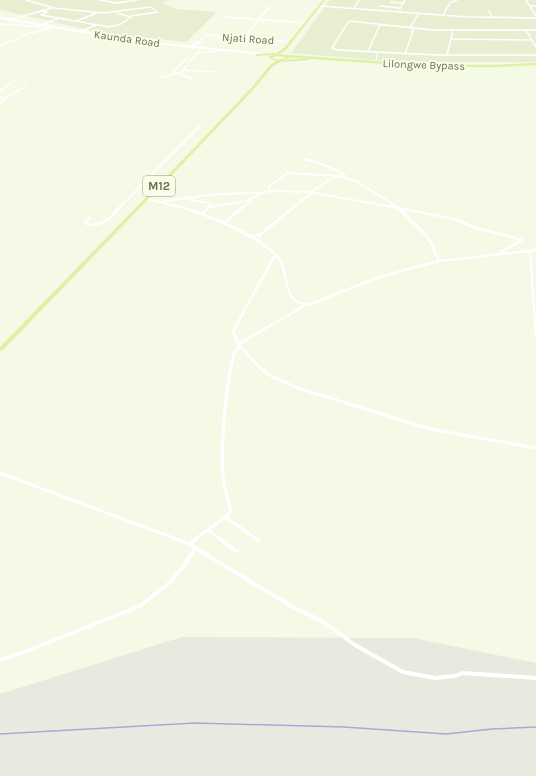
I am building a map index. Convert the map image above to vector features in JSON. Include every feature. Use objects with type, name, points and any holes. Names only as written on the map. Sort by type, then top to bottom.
[{"type":"highway","points":[[272,66],[273,62],[270,59],[285,50],[324,0]]},
{"type":"highway","points":[[256,55],[274,54],[285,50]]},
{"type":"highway","points":[[285,50],[283,54],[286,57]]},
{"type":"highway","points":[[285,50],[287,55],[302,58]]},
{"type":"highway","points":[[256,55],[267,59],[272,66]]},
{"type":"highway","points":[[275,55],[286,57]]},
{"type":"highway","name":"M12","points":[[0,353],[249,93],[272,66],[286,57]]},
{"type":"highway","name":"M12","points":[[270,59],[282,60]]},
{"type":"highway","points":[[272,66],[291,60],[310,59]]},
{"type":"highway","name":"M12","points":[[0,349],[46,304]]},
{"type":"main road","name":"Kaunda Road","points":[[0,18],[53,28],[185,47],[256,55],[275,55]]},
{"type":"main road","points":[[185,47],[199,42]]},
{"type":"main road","points":[[197,45],[197,48],[200,49]]},
{"type":"main road","name":"Kaunda Road","points":[[256,55],[270,59]]},
{"type":"main road","name":"Lilongwe Bypass","points":[[286,57],[310,59]]},
{"type":"main road","name":"Lilongwe Bypass","points":[[286,57],[430,66],[536,64]]},
{"type":"street","points":[[26,0],[52,7],[98,12],[128,11],[152,7],[158,12],[131,16],[117,12]]},
{"type":"street","points":[[99,0],[116,3],[137,0]]},
{"type":"street","points":[[354,8],[359,0]]},
{"type":"street","points":[[398,12],[405,0]]},
{"type":"street","points":[[443,15],[450,3],[457,0]]},
{"type":"street","points":[[320,6],[493,18],[536,17],[526,0]]},
{"type":"street","points":[[391,2],[403,3]]},
{"type":"street","points":[[243,38],[270,6]]},
{"type":"street","points":[[380,6],[400,8]]},
{"type":"street","points":[[530,6],[536,6]]},
{"type":"street","points":[[9,20],[52,7]]},
{"type":"street","points":[[41,10],[47,12],[40,15],[96,25],[114,26],[128,20],[131,16]]},
{"type":"street","points":[[489,11],[493,18]]},
{"type":"street","points":[[76,21],[98,12]]},
{"type":"street","points":[[410,28],[419,13]]},
{"type":"street","points":[[224,17],[306,23]]},
{"type":"street","points":[[40,25],[58,18]]},
{"type":"street","points":[[44,26],[62,19]]},
{"type":"street","points":[[536,30],[453,30],[410,28],[349,21],[332,48],[334,50],[447,56],[536,54]]},
{"type":"street","points":[[0,24],[32,26],[49,29]]},
{"type":"street","points":[[75,31],[92,24]]},
{"type":"street","points":[[368,52],[380,24]]},
{"type":"street","points":[[79,32],[96,25]]},
{"type":"street","points":[[0,45],[14,40],[22,35],[53,28]]},
{"type":"street","points":[[405,54],[414,28]]},
{"type":"street","points":[[447,56],[453,30]]},
{"type":"street","points":[[526,30],[536,47]]},
{"type":"street","name":"Njati Road","points":[[199,42],[206,36],[291,42]]},
{"type":"street","points":[[451,39],[531,40]]},
{"type":"street","points":[[194,48],[199,42]]},
{"type":"street","points":[[174,72],[181,72],[184,70],[197,53],[218,51]]},
{"type":"street","points":[[376,60],[378,53]]},
{"type":"street","points":[[159,78],[167,77],[189,57]]},
{"type":"street","points":[[184,70],[214,72]]},
{"type":"street","points":[[181,72],[180,74],[183,76],[192,79]]},
{"type":"street","points":[[0,91],[14,81]]},
{"type":"street","points":[[0,103],[5,98],[28,84]]},
{"type":"street","points":[[0,97],[5,98]]},
{"type":"street","points":[[90,218],[85,222],[86,224],[97,226],[106,222],[200,126]]},
{"type":"street","points":[[304,160],[314,161],[337,170],[398,208],[431,242],[439,261]]},
{"type":"street","points":[[269,191],[271,186],[287,173],[350,178]]},
{"type":"street","points":[[308,192],[314,191],[337,176]]},
{"type":"street","points":[[160,202],[209,194],[269,191],[308,192],[455,219],[473,228],[522,240],[512,247],[494,254]]},
{"type":"street","points":[[224,223],[254,198],[264,192]]},
{"type":"street","points":[[258,241],[261,234],[308,196],[310,194],[308,192]]},
{"type":"street","points":[[202,214],[210,207],[217,207],[254,198]]},
{"type":"street","points":[[185,199],[205,202],[210,207]]},
{"type":"street","points":[[146,200],[160,202],[202,214],[224,223],[258,241],[275,255],[284,267],[286,282],[291,295],[296,302],[306,305]]},
{"type":"street","points":[[249,237],[261,234]]},
{"type":"street","points":[[189,544],[231,510],[223,478],[224,430],[230,370],[234,352],[239,345],[306,305],[379,277],[439,261],[536,250]]},
{"type":"street","points":[[530,251],[536,337]]},
{"type":"street","points":[[275,255],[233,332],[239,341],[239,345],[260,368],[269,375],[298,388],[430,429],[536,448]]},
{"type":"street","points":[[0,473],[196,547],[292,606],[322,621],[355,645],[403,672],[435,678],[455,676],[463,673],[536,678]]},
{"type":"street","points":[[224,517],[258,540]]},
{"type":"street","points":[[208,530],[236,550]]},
{"type":"street","points":[[0,660],[57,640],[87,626],[140,606],[162,591],[186,565],[196,547]]},
{"type":"shaded area","points":[[0,0],[171,0],[161,2],[176,9],[217,12],[186,42],[103,33],[0,10]]},
{"type":"shaded area","points":[[330,0],[536,0],[536,62],[400,62],[291,53]]},
{"type":"shaded area","points":[[182,637],[413,638],[536,663],[536,776],[0,776],[0,694]]},
{"type":"waterway","points":[[0,734],[195,723],[344,727],[446,734],[492,729],[536,727]]}]
